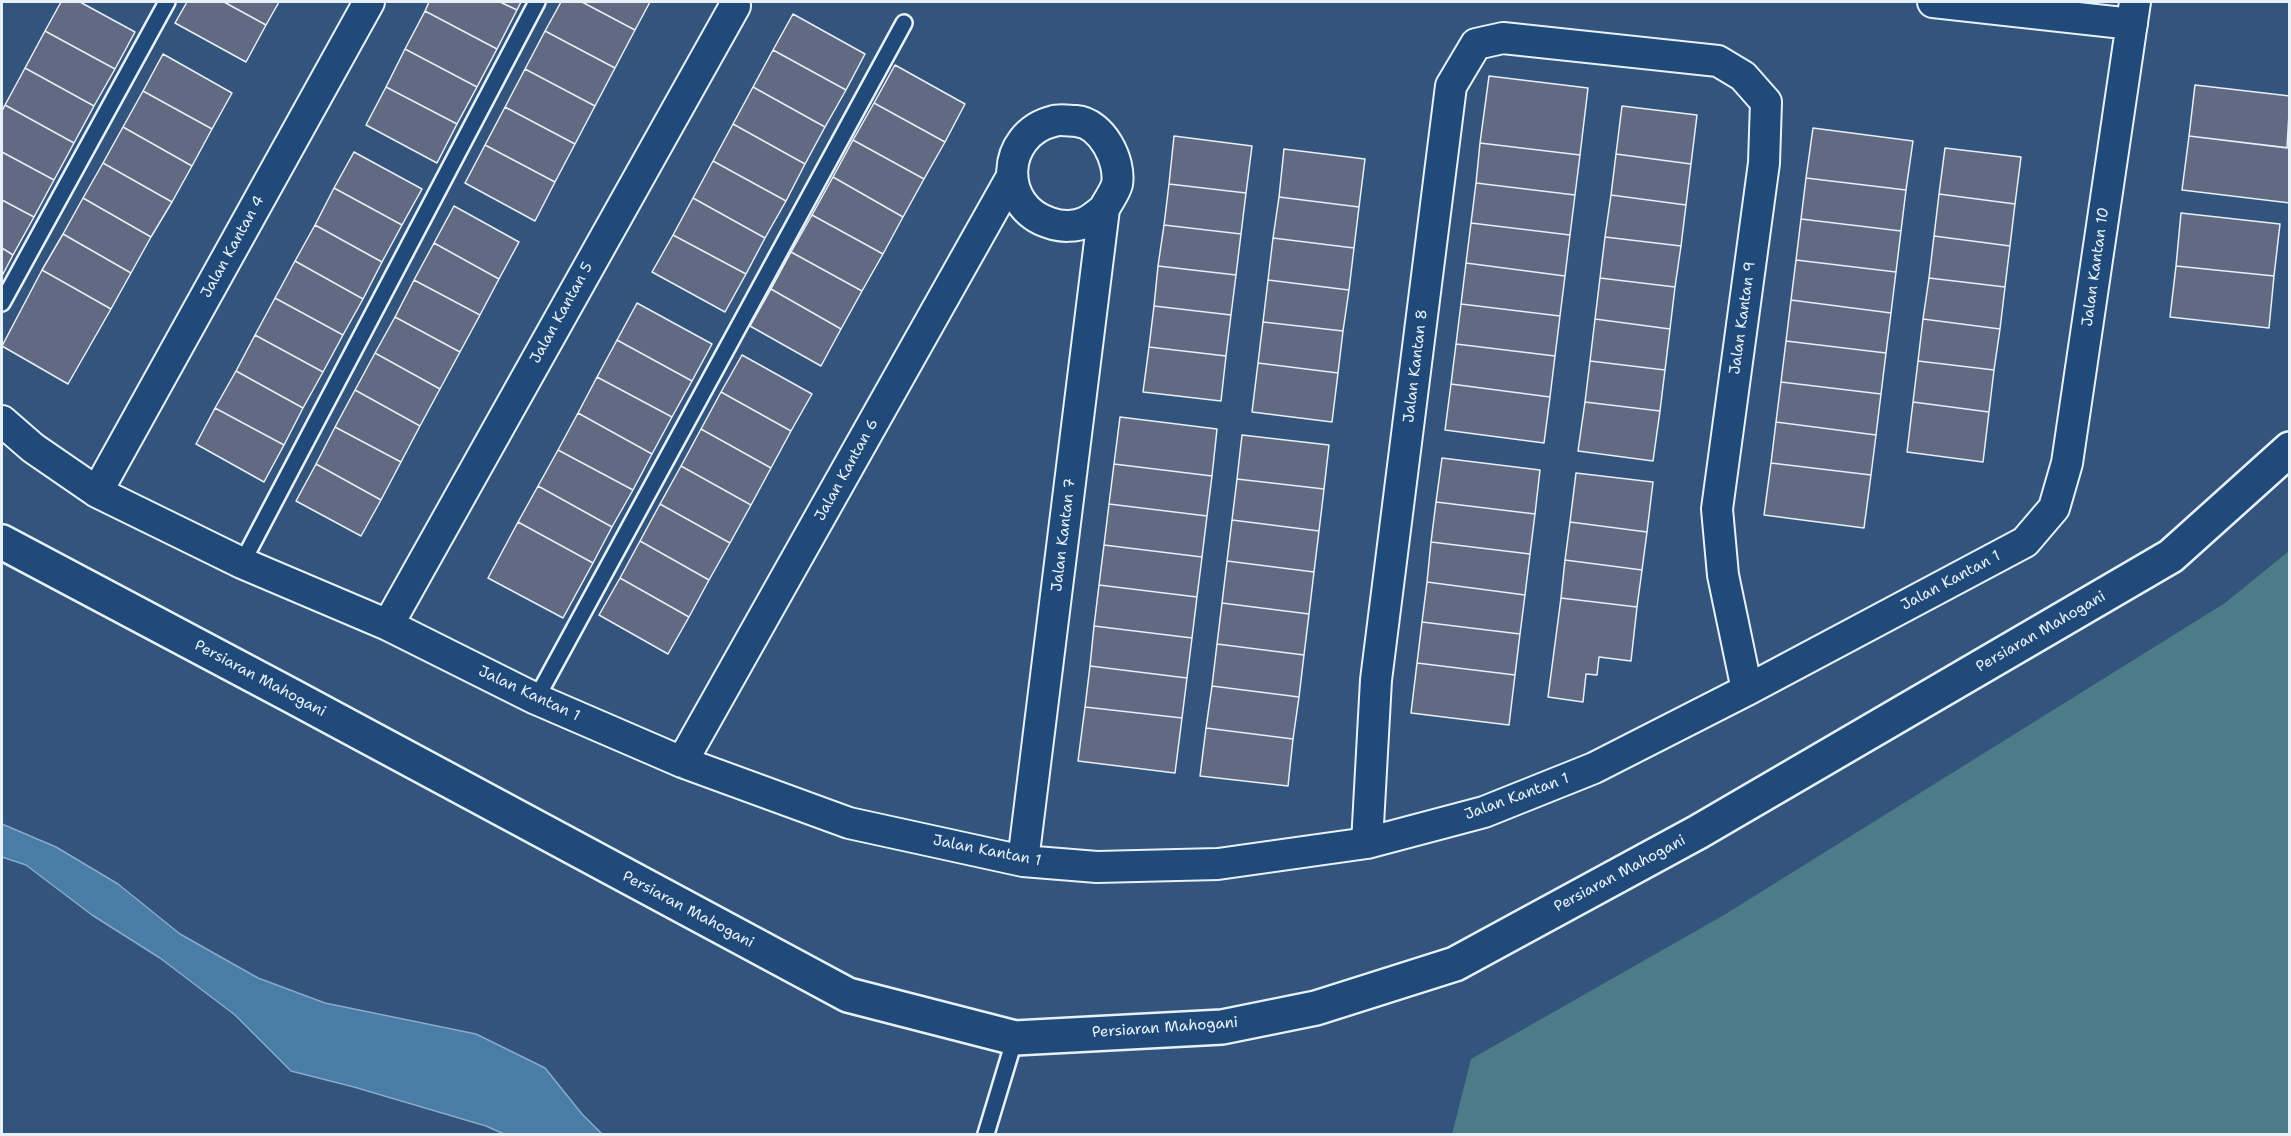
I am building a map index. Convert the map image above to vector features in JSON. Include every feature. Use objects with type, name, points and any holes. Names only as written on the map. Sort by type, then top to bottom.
[{"type":"main road","name":"Persiaran Mahogani","points":[[2,542],[848,995],[1015,1038],[1222,1027],[1316,1008],[1455,964],[1698,832],[2171,556],[2289,449]]},
{"type":"street","name":"Jalan Kantan 4","points":[[97,492],[369,2]]},
{"type":"street","name":"Jalan Kantan 5","points":[[388,624],[735,6],[734,2]]},
{"type":"street","points":[[1933,2],[2134,13]]},
{"type":"street","name":"Jalan Kantan 10","points":[[2054,508],[2067,463],[2134,13]]},
{"type":"street","name":"Jalan Kantan 8","points":[[1367,843],[1376,680],[1451,86],[1476,44],[1503,38],[1623,51]]},
{"type":"street","name":"Jalan Kantan 9","points":[[1623,51],[1718,61],[1743,76],[1766,102],[1764,163],[1717,509],[1723,575],[1747,690]]},
{"type":"street","points":[[1055,120],[1081,122],[1103,136],[1116,159],[1117,185],[1104,209],[1085,223],[1060,226],[1036,219],[1019,202],[1011,178],[1016,152],[1031,131],[1055,120]]},
{"type":"street","name":"Jalan Kantan 6","points":[[682,762],[1011,178]]},
{"type":"street","name":"Jalan Kantan 7","points":[[1023,861],[1104,209]]},
{"type":"street","name":"Jalan Kantan 1","points":[[2,421],[33,448],[97,492],[242,563],[388,624],[536,699],[682,762],[849,823],[1023,861],[1097,867],[1218,864],[1367,843],[1484,812],[1594,768],[1747,690],[2025,542],[2054,508]]},
{"type":"lane","points":[[2,303],[166,2]]},
{"type":"lane","points":[[242,563],[537,2]]},
{"type":"lane","points":[[536,699],[904,23]]},
{"type":"lane","points":[[986,1134],[1015,1038]]},
{"type":"green space","points":[[2289,551],[2289,1134],[1452,1134],[1471,1059],[1724,915],[2225,603]]},
{"type":"water","points":[[2,824],[56,847],[118,884],[180,934],[258,978],[325,1003],[476,1034],[545,1068],[582,1114],[602,1134],[504,1134],[486,1126],[291,1071],[235,1015],[160,958],[92,915],[26,865],[2,857]]},
{"type":"building","points":[[61,2],[80,2],[135,32],[115,69],[45,31]]},
{"type":"building","points":[[187,2],[224,2],[266,25],[246,62],[175,23]]},
{"type":"building","points":[[224,2],[279,2],[266,25]]},
{"type":"building","points":[[429,2],[500,2],[517,10],[497,49],[425,11]]},
{"type":"building","points":[[500,2],[521,2],[517,10]]},
{"type":"building","points":[[561,2],[582,2],[635,30],[615,68],[545,31]]},
{"type":"building","points":[[582,2],[650,2],[635,30]]},
{"type":"building","points":[[425,11],[497,49],[477,87],[405,49]]},
{"type":"building","points":[[793,14],[865,54],[846,90],[773,50]]},
{"type":"building","points":[[45,31],[115,69],[94,106],[25,68]]},
{"type":"building","points":[[545,31],[615,68],[595,106],[525,69]]},
{"type":"building","points":[[405,49],[477,87],[457,124],[386,87]]},
{"type":"building","points":[[773,50],[846,90],[825,127],[753,87]]},
{"type":"building","points":[[163,54],[232,93],[212,129],[143,91]]},
{"type":"building","points":[[895,65],[965,104],[945,142],[874,103]]},
{"type":"building","points":[[25,68],[94,106],[74,143],[5,105]]},
{"type":"building","points":[[525,69],[595,106],[575,144],[505,107]]},
{"type":"building","points":[[1489,76],[1588,88],[1580,155],[1480,143]]},
{"type":"building","points":[[2195,85],[2290,96],[2287,148],[2189,136]]},
{"type":"building","points":[[386,87],[457,124],[437,163],[366,125]]},
{"type":"building","points":[[753,87],[825,127],[805,164],[733,124]]},
{"type":"building","points":[[143,91],[212,129],[192,166],[123,127]]},
{"type":"building","points":[[874,103],[945,142],[924,179],[853,140]]},
{"type":"building","points":[[5,105],[74,143],[54,180],[2,152],[2,111]]},
{"type":"building","points":[[1622,106],[1697,115],[1691,164],[1616,154]]},
{"type":"building","points":[[505,107],[575,144],[555,182],[485,145]]},
{"type":"building","points":[[733,124],[805,164],[786,201],[713,161]]},
{"type":"building","points":[[123,127],[192,166],[172,202],[103,163]]},
{"type":"building","points":[[1813,128],[1913,141],[1906,190],[1806,178]]},
{"type":"building","points":[[1174,136],[1252,146],[1246,193],[1169,184]]},
{"type":"building","points":[[2189,136],[2290,148],[2290,203],[2182,190]]},
{"type":"building","points":[[853,140],[924,179],[903,217],[833,177]]},
{"type":"building","points":[[1480,143],[1580,155],[1575,195],[1476,183]]},
{"type":"building","points":[[485,145],[555,182],[535,221],[465,183]]},
{"type":"building","points":[[1945,148],[2021,157],[2015,204],[1939,194]]},
{"type":"building","points":[[1284,149],[1365,159],[1359,207],[1279,197]]},
{"type":"building","points":[[2,152],[54,180],[34,217],[2,200]]},
{"type":"building","points":[[354,152],[422,189],[402,225],[334,188]]},
{"type":"building","points":[[1616,154],[1691,164],[1686,205],[1611,195]]},
{"type":"building","points":[[713,161],[786,201],[765,238],[693,198]]},
{"type":"building","points":[[103,163],[172,202],[151,237],[83,198]]},
{"type":"building","points":[[833,177],[903,217],[883,254],[812,215]]},
{"type":"building","points":[[1806,178],[1906,190],[1901,231],[1801,219]]},
{"type":"building","points":[[1476,183],[1575,195],[1570,235],[1471,223]]},
{"type":"building","points":[[1169,184],[1246,193],[1241,234],[1164,225]]},
{"type":"building","points":[[334,188],[402,225],[382,262],[315,225]]},
{"type":"building","points":[[1939,194],[2015,204],[2010,246],[1934,236]]},
{"type":"building","points":[[1611,195],[1686,205],[1681,246],[1605,237]]},
{"type":"building","points":[[1279,197],[1359,207],[1354,248],[1273,238]]},
{"type":"building","points":[[83,198],[151,237],[131,273],[63,234]]},
{"type":"building","points":[[693,198],[765,238],[746,274],[673,235]]},
{"type":"building","points":[[2,200],[34,217],[13,255],[2,248]]},
{"type":"building","points":[[454,206],[519,242],[499,279],[434,243]]},
{"type":"building","points":[[2181,213],[2280,224],[2274,276],[2176,266]]},
{"type":"building","points":[[812,215],[883,254],[862,291],[791,252]]},
{"type":"building","points":[[1801,219],[1901,231],[1896,272],[1796,260]]},
{"type":"building","points":[[1471,223],[1570,235],[1565,276],[1466,263]]},
{"type":"building","points":[[315,225],[382,262],[363,299],[295,261]]},
{"type":"building","points":[[1164,225],[1241,234],[1236,275],[1158,266]]},
{"type":"building","points":[[63,234],[131,273],[111,309],[42,270]]},
{"type":"building","points":[[673,235],[746,274],[725,312],[652,272]]},
{"type":"building","points":[[1934,236],[2010,246],[2005,287],[1929,278]]},
{"type":"building","points":[[1605,237],[1681,246],[1675,287],[1600,278]]},
{"type":"building","points":[[1273,238],[1354,248],[1349,290],[1268,280]]},
{"type":"building","points":[[434,243],[499,279],[480,315],[414,280]]},
{"type":"building","points":[[2,248],[13,255],[2,276]]},
{"type":"building","points":[[791,252],[862,291],[841,329],[771,289]]},
{"type":"building","points":[[1796,260],[1896,272],[1891,313],[1791,300]]},
{"type":"building","points":[[295,261],[363,299],[343,335],[275,298]]},
{"type":"building","points":[[1466,263],[1565,276],[1560,316],[1461,304]]},
{"type":"building","points":[[1158,266],[1236,275],[1231,315],[1154,306]]},
{"type":"building","points":[[2176,266],[2274,276],[2269,328],[2170,317]]},
{"type":"building","points":[[42,270],[111,309],[68,384],[2,346]]},
{"type":"building","points":[[1600,278],[1675,287],[1670,329],[1595,319]]},
{"type":"building","points":[[1929,278],[2005,287],[2000,329],[1923,319]]},
{"type":"building","points":[[414,280],[480,315],[460,352],[395,317]]},
{"type":"building","points":[[1268,280],[1349,290],[1343,331],[1263,322]]},
{"type":"building","points":[[771,289],[841,329],[821,366],[750,326]]},
{"type":"building","points":[[275,298],[343,335],[323,372],[255,335]]},
{"type":"building","points":[[1791,300],[1891,313],[1886,353],[1786,341]]},
{"type":"building","points":[[637,303],[712,344],[692,381],[617,340]]},
{"type":"building","points":[[1461,304],[1560,316],[1555,356],[1456,344]]},
{"type":"building","points":[[1154,306],[1231,315],[1226,356],[1149,347]]},
{"type":"building","points":[[395,317],[460,352],[440,389],[375,353]]},
{"type":"building","points":[[1595,319],[1670,329],[1665,370],[1590,361]]},
{"type":"building","points":[[1923,319],[2000,329],[1994,370],[1918,361]]},
{"type":"building","points":[[1263,322],[1343,331],[1338,373],[1258,363]]},
{"type":"building","points":[[255,335],[323,372],[303,408],[236,371]]},
{"type":"building","points":[[617,340],[692,381],[672,417],[597,377]]},
{"type":"building","points":[[1786,341],[1886,353],[1881,394],[1781,382]]},
{"type":"building","points":[[1456,344],[1555,356],[1550,397],[1451,384]]},
{"type":"building","points":[[1149,347],[1226,356],[1221,401],[1143,392]]},
{"type":"building","points":[[375,353],[440,389],[420,426],[355,390]]},
{"type":"building","points":[[742,355],[812,394],[791,431],[721,392]]},
{"type":"building","points":[[1590,361],[1665,370],[1660,411],[1585,402]]},
{"type":"building","points":[[1918,361],[1994,370],[1989,412],[1913,402]]},
{"type":"building","points":[[1258,363],[1338,373],[1332,422],[1252,412]]},
{"type":"building","points":[[236,371],[303,408],[284,445],[215,408]]},
{"type":"building","points":[[597,377],[672,417],[652,454],[578,413]]},
{"type":"building","points":[[1781,382],[1881,394],[1876,435],[1776,422]]},
{"type":"building","points":[[1451,384],[1550,397],[1544,443],[1445,430]]},
{"type":"building","points":[[355,390],[420,426],[401,462],[335,427]]},
{"type":"building","points":[[721,392],[791,431],[771,468],[701,429]]},
{"type":"building","points":[[1585,402],[1660,411],[1653,461],[1578,451]]},
{"type":"building","points":[[1913,402],[1989,412],[1983,462],[1907,452]]},
{"type":"building","points":[[215,408],[284,445],[264,482],[196,444]]},
{"type":"building","points":[[578,413],[652,454],[633,490],[558,450]]},
{"type":"building","points":[[1120,417],[1217,429],[1212,476],[1114,464]]},
{"type":"building","points":[[1776,422],[1876,435],[1871,475],[1771,463]]},
{"type":"building","points":[[335,427],[401,462],[381,500],[316,464]]},
{"type":"building","points":[[701,429],[771,468],[751,505],[681,466]]},
{"type":"building","points":[[1242,435],[1329,445],[1324,489],[1237,479]]},
{"type":"building","points":[[558,450],[633,490],[612,527],[538,486]]},
{"type":"building","points":[[1442,458],[1540,470],[1535,514],[1436,502]]},
{"type":"building","points":[[1771,463],[1871,475],[1864,528],[1764,515]]},
{"type":"building","points":[[316,464],[381,500],[361,536],[296,501]]},
{"type":"building","points":[[1114,464],[1212,476],[1207,516],[1109,504]]},
{"type":"building","points":[[681,466],[751,505],[730,543],[660,504]]},
{"type":"building","points":[[1576,473],[1653,482],[1647,532],[1570,522]]},
{"type":"building","points":[[1237,479],[1324,489],[1319,531],[1232,520]]},
{"type":"building","points":[[538,486],[612,527],[593,563],[518,522]]},
{"type":"building","points":[[1436,502],[1535,514],[1530,554],[1431,542]]},
{"type":"building","points":[[660,504],[730,543],[709,580],[640,541]]},
{"type":"building","points":[[1109,504],[1207,516],[1202,557],[1104,545]]},
{"type":"building","points":[[1232,520],[1319,531],[1314,572],[1227,561]]},
{"type":"building","points":[[518,522],[593,563],[563,618],[488,578]]},
{"type":"building","points":[[1570,522],[1647,532],[1642,570],[1565,560]]},
{"type":"building","points":[[640,541],[709,580],[689,617],[620,578]]},
{"type":"building","points":[[1431,542],[1530,554],[1525,595],[1427,582]]},
{"type":"building","points":[[1104,545],[1202,557],[1197,597],[1099,585]]},
{"type":"building","points":[[1565,560],[1642,570],[1637,607],[1561,598]]},
{"type":"building","points":[[1227,561],[1314,572],[1309,614],[1222,603]]},
{"type":"building","points":[[620,578],[689,617],[668,654],[599,615]]},
{"type":"building","points":[[1427,582],[1525,595],[1520,634],[1422,622]]},
{"type":"building","points":[[1099,585],[1197,597],[1192,638],[1094,626]]},
{"type":"building","points":[[1561,598],[1637,607],[1631,661],[1599,657],[1597,675],[1586,674],[1583,702],[1548,697]]},
{"type":"building","points":[[1222,603],[1309,614],[1304,655],[1217,644]]},
{"type":"building","points":[[1422,622],[1520,634],[1515,675],[1417,663]]},
{"type":"building","points":[[1094,626],[1192,638],[1187,678],[1090,666]]},
{"type":"building","points":[[1217,644],[1304,655],[1299,697],[1212,686]]},
{"type":"building","points":[[1417,663],[1515,675],[1509,725],[1411,713]]},
{"type":"building","points":[[1090,666],[1187,678],[1182,718],[1085,707]]},
{"type":"building","points":[[1212,686],[1299,697],[1293,739],[1206,728]]},
{"type":"building","points":[[1085,707],[1182,718],[1175,773],[1078,761]]},
{"type":"building","points":[[1206,728],[1293,739],[1288,786],[1200,776]]}]
